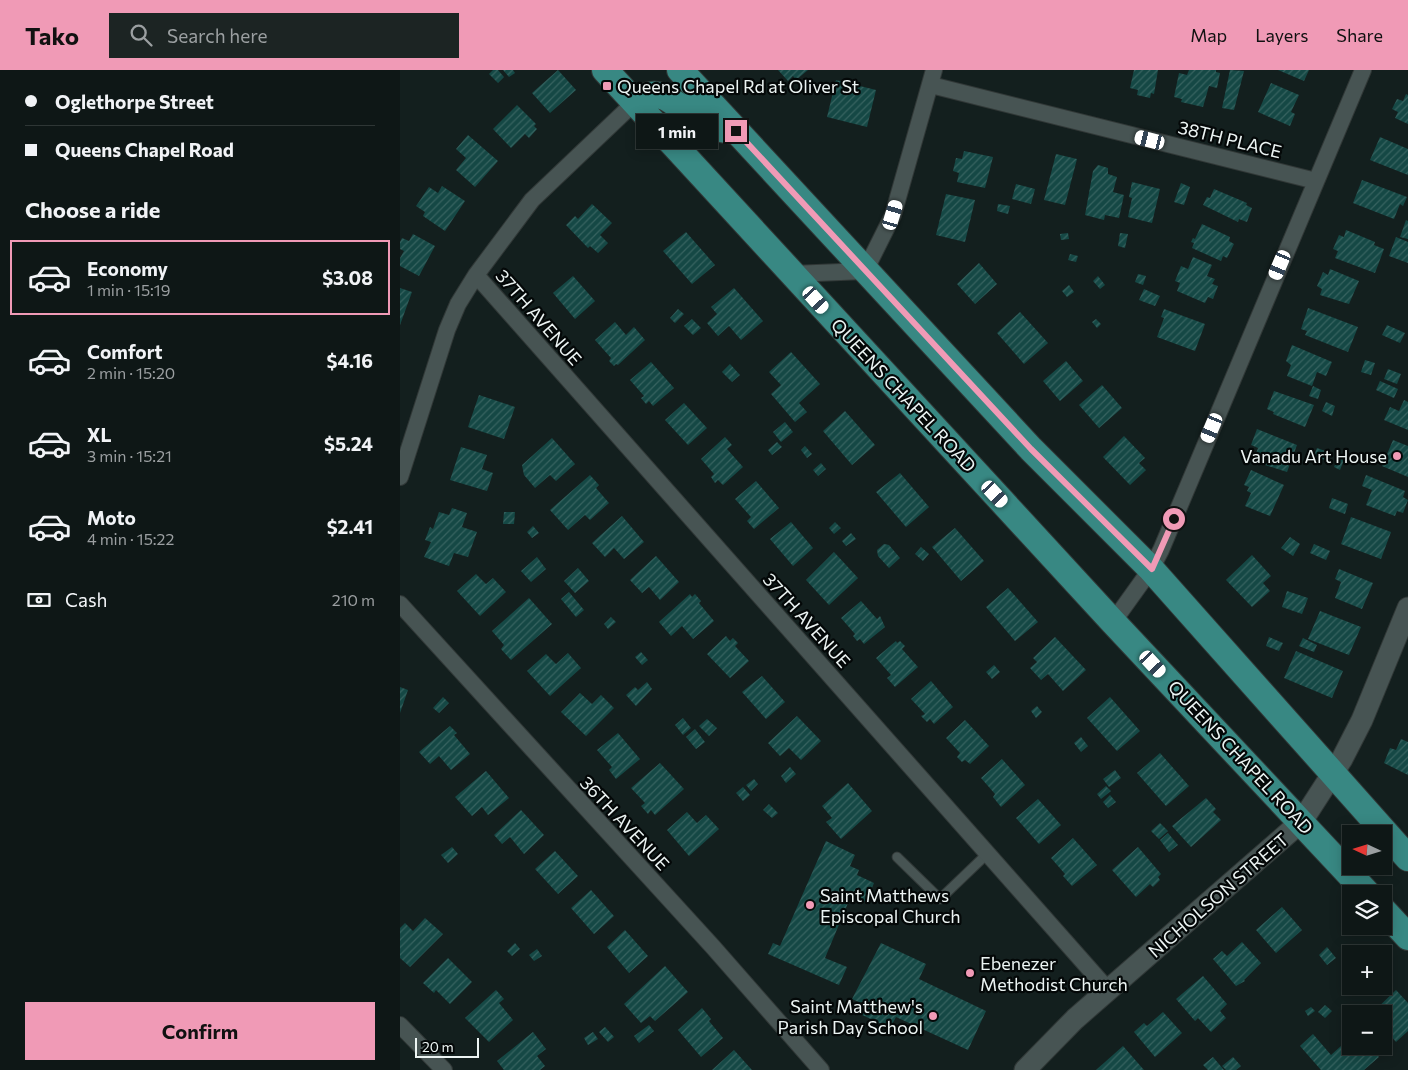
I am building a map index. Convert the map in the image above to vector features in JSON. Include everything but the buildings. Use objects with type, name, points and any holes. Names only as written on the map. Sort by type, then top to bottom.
[{"type":"main road","name":"QUEENS CHAPEL ROAD","points":[[605,70],[1113,622],[1302,821],[1360,885]]},
{"type":"main road","points":[[680,70],[1031,449],[1152,569],[1408,858]]},
{"type":"main road","points":[[635,102],[646,94],[662,95],[706,125],[736,131]]},
{"type":"main road","points":[[1392,920],[1408,937]]},
{"type":"street","points":[[1113,622],[1152,569],[1363,70]]},
{"type":"street","points":[[792,274],[865,271],[893,215],[932,77]]},
{"type":"street","name":"38TH PLACE","points":[[932,77],[1316,181]]},
{"type":"street","points":[[400,477],[447,330],[458,304],[476,275],[532,200],[635,102]]},
{"type":"street","name":"37TH AVENUE","points":[[476,275],[1108,991]]},
{"type":"street","name":"36TH AVENUE","points":[[400,604],[713,947],[821,1070]]},
{"type":"street","name":"NICHOLSON STREET","points":[[1025,1070],[1074,1019],[1302,821],[1332,774],[1362,720],[1408,608]]},
{"type":"street","points":[[400,1025],[444,1070]]},
{"type":"lane","points":[[897,857],[940,900],[987,854]]},
{"type":"place","name":"Queens Chapel Rd at Oliver St","points":[[607,86]]},
{"type":"place","name":"Vanadu Art House","points":[[1397,456]]},
{"type":"place","name":"Saint Matthews Episcopal Church","points":[[810,905]]},
{"type":"place","name":"Ebenezer Methodist Church","points":[[970,973]]},
{"type":"place","name":"Saint Matthew's Parish Day School","points":[[933,1016]]},
{"type":"route","points":[[736,131],[1031,449],[1152,569],[1174,519]]}]
